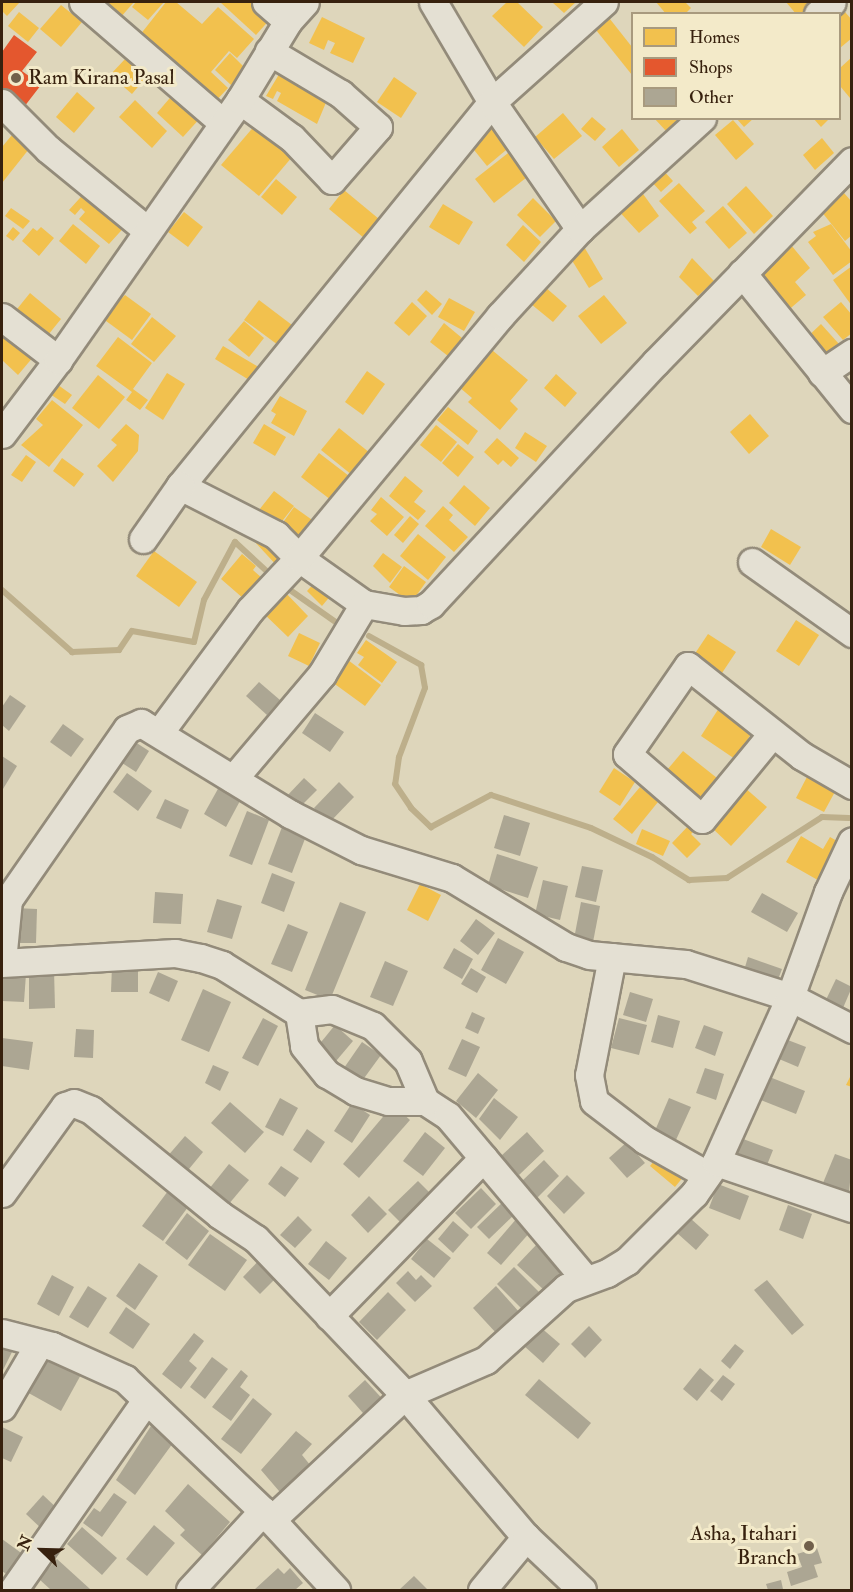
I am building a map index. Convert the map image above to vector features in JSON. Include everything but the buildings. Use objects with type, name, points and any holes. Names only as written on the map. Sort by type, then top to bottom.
[{"type":"street","points":[[83,2],[223,123]]},
{"type":"street","points":[[2,434],[58,360],[240,100],[269,51],[297,11],[266,2]]},
{"type":"street","points":[[433,2],[492,102],[580,229]]},
{"type":"street","points":[[143,538],[180,486],[492,102],[604,2]]},
{"type":"street","points":[[240,100],[292,138],[332,180],[378,128],[341,94],[269,51]]},
{"type":"street","points":[[2,103],[48,149],[147,230]]},
{"type":"street","points":[[159,733],[250,610],[299,558],[500,316],[580,229],[700,120]]},
{"type":"street","points":[[180,486],[276,536],[299,558],[364,604],[404,611],[421,610],[431,604],[742,273],[852,161]]},
{"type":"street","points":[[742,273],[852,409]]},
{"type":"street","points":[[2,316],[58,360]]},
{"type":"street","points":[[822,373],[852,353]]},
{"type":"street","points":[[752,562],[852,633]]},
{"type":"street","points":[[233,779],[322,674],[364,604]]},
{"type":"street","points":[[772,734],[702,819],[627,754],[688,666],[772,734],[852,785]]},
{"type":"street","points":[[425,1101],[408,1061],[374,1026],[332,1009],[299,1013],[222,965],[184,955],[2,962],[5,906],[127,729],[141,723],[233,779],[361,850],[452,878],[566,947],[588,955],[686,964],[790,997],[852,1029]]},
{"type":"street","points":[[190,1590],[267,1516],[405,1395],[486,1360],[566,1288],[627,1261],[694,1194],[711,1168],[790,997],[828,892],[852,841]]},
{"type":"street","points":[[612,957],[589,1075],[594,1101],[645,1140],[711,1168],[852,1208]]},
{"type":"street","points":[[299,1013],[304,1046],[327,1074],[355,1091],[388,1101],[425,1101],[448,1116],[586,1280]]},
{"type":"street","points":[[2,1193],[65,1106],[85,1106],[256,1239],[405,1395],[526,1537],[582,1590]]},
{"type":"street","points":[[329,1316],[483,1158]]},
{"type":"street","points":[[2,1333],[52,1346],[125,1379],[267,1516],[336,1590]]},
{"type":"street","points":[[2,1407],[39,1344]]},
{"type":"street","points":[[13,1590],[146,1400]]},
{"type":"street","points":[[482,1590],[526,1537]]},
{"type":"waterway","points":[[2,590],[72,652],[119,650],[132,631],[194,642],[204,600],[235,542],[272,576]]},
{"type":"waterway","points":[[290,590],[337,623]]},
{"type":"waterway","points":[[369,636],[421,665],[425,688],[399,757],[395,784],[411,808],[431,827],[491,795],[591,828],[652,857],[689,880],[727,878],[822,817],[849,818]]},
{"type":"place","name":"Ram Kirana Pasal","points":[[16,78]]},
{"type":"place","name":"Asha, Itahari Branch","points":[[809,1546]]}]
